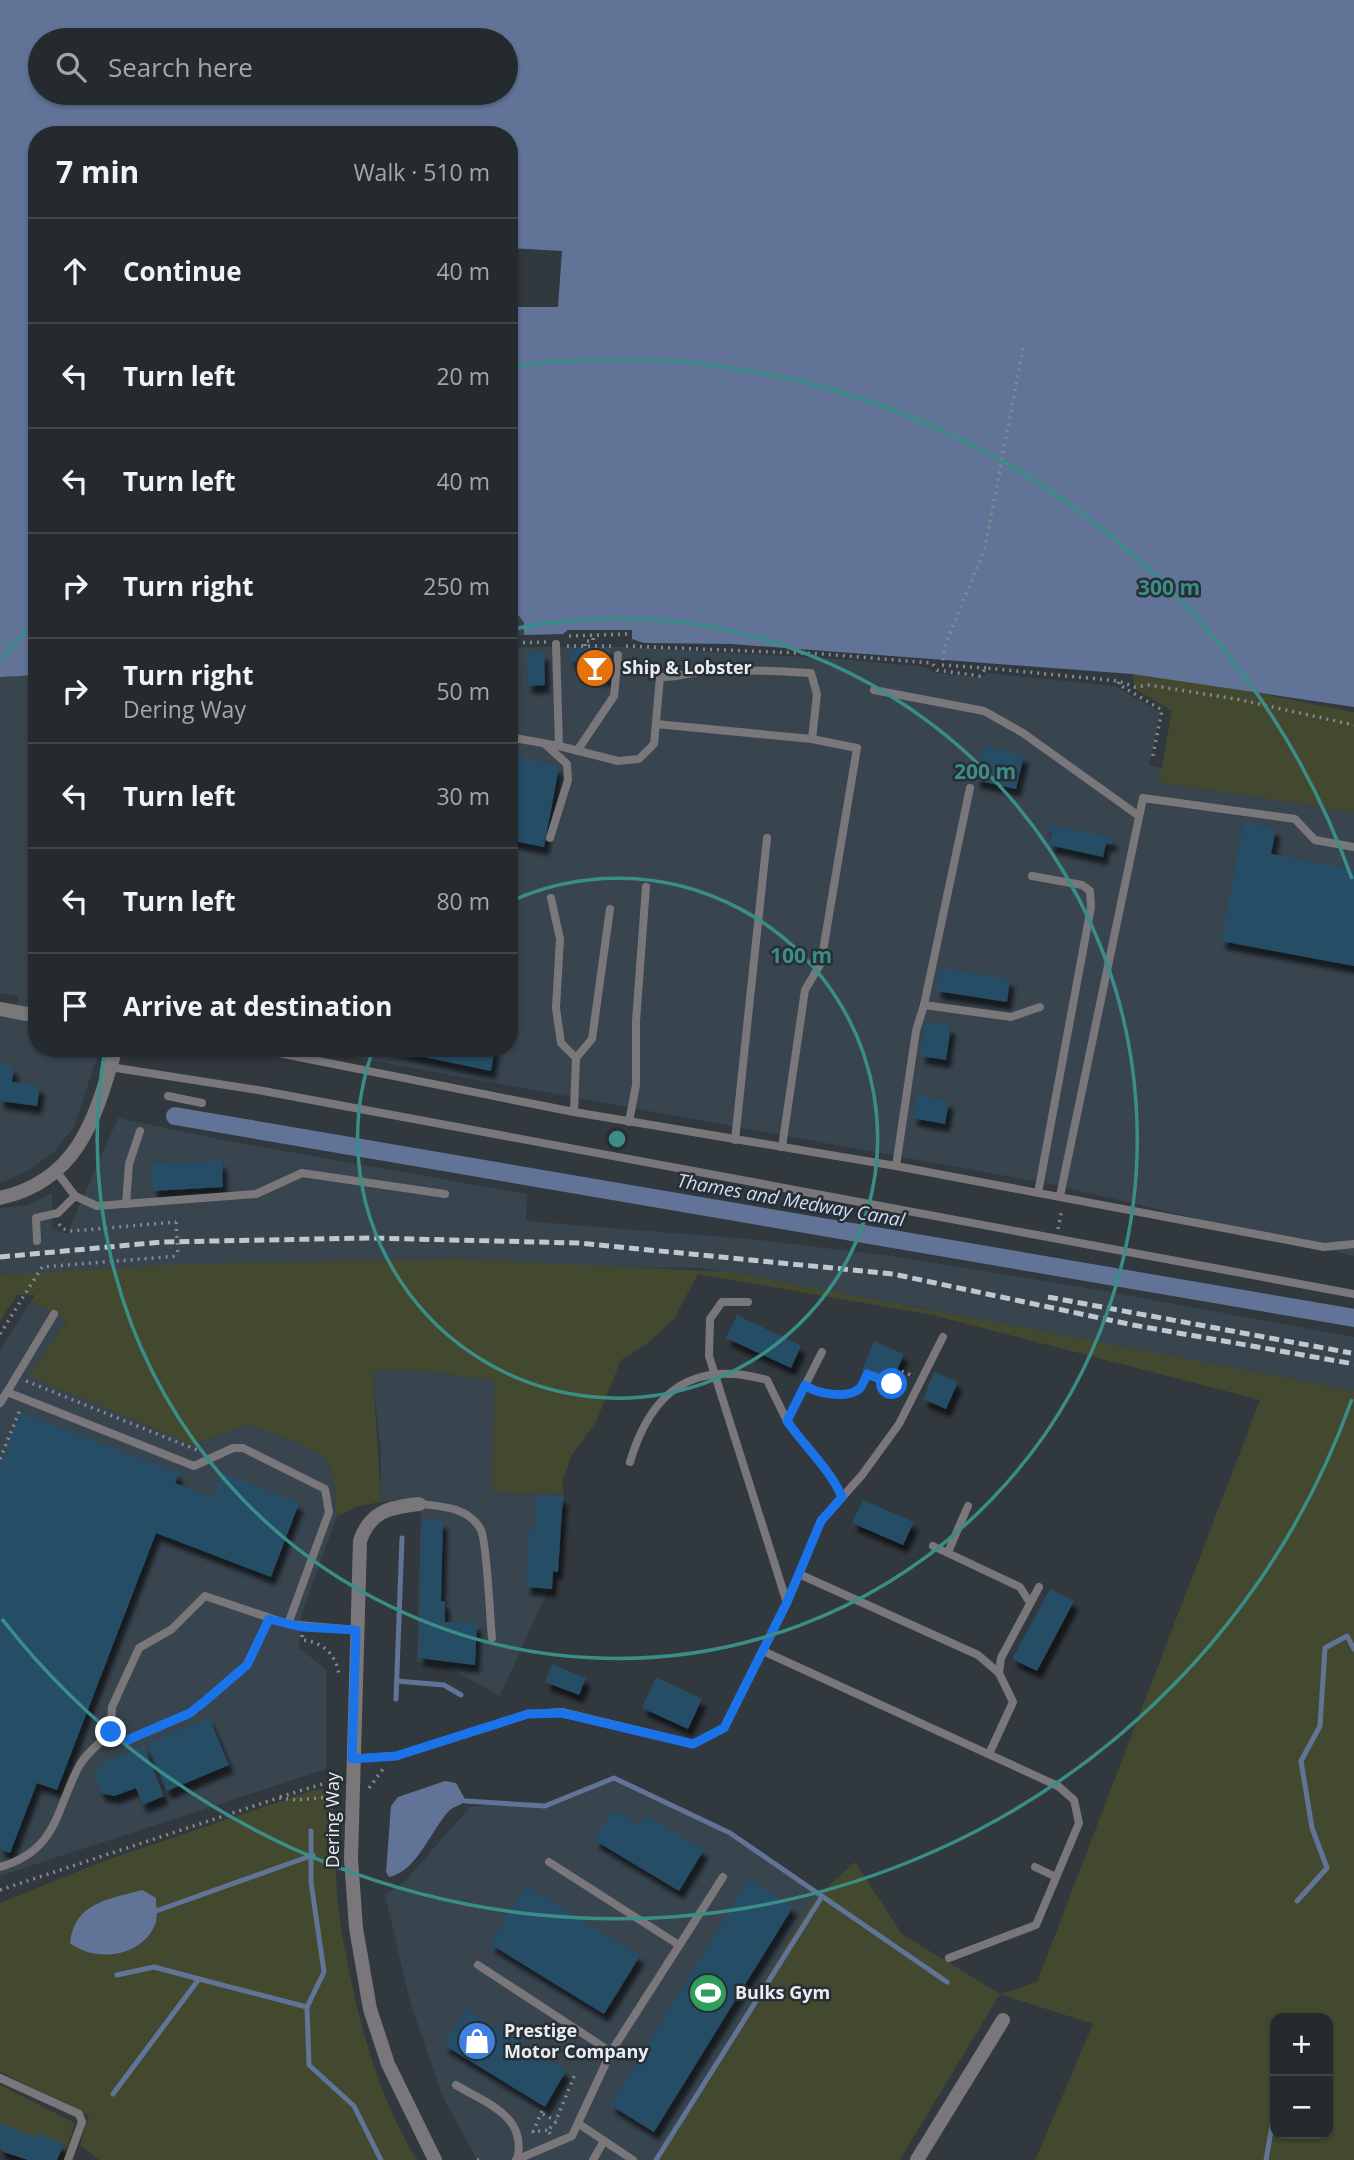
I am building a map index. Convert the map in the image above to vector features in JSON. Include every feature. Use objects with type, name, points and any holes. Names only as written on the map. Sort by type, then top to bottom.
[{"type":"street","points":[[0,1009],[28,1014]]},
{"type":"street","points":[[0,1198],[29,1191],[55,1171],[85,1139],[113,1057]]},
{"type":"street","name":"Dering Way","points":[[419,1504],[383,1510],[365,1530],[359,1552],[352,1759],[346,1779],[345,1796],[356,1928],[370,2009],[388,2064],[435,2160]]},
{"type":"street","points":[[916,2160],[1003,2020]]},
{"type":"lane","points":[[556,644],[559,746]]},
{"type":"lane","points":[[577,751],[614,696],[618,655]]},
{"type":"lane","points":[[518,739],[618,761],[639,759],[654,744],[660,677],[679,678],[695,672],[723,671],[811,673],[817,694],[811,740]]},
{"type":"lane","points":[[874,690],[984,711],[1023,733],[1139,816]]},
{"type":"lane","points":[[656,724],[811,740],[858,748],[821,963],[805,990],[782,1147]]},
{"type":"lane","points":[[545,744],[567,764],[568,780],[550,838]]},
{"type":"lane","points":[[896,1166],[916,1031],[924,1005],[970,788]]},
{"type":"lane","points":[[1062,1196],[1143,798],[1207,804],[1295,819],[1315,840],[1354,847]]},
{"type":"lane","points":[[735,1140],[767,838]]},
{"type":"lane","points":[[1032,876],[1082,885],[1090,891],[1091,907],[1038,1193]]},
{"type":"lane","points":[[629,1122],[636,1085],[636,1020],[646,887]]},
{"type":"lane","points":[[551,898],[560,939],[556,1008],[561,1043],[576,1058]]},
{"type":"lane","points":[[573,1112],[576,1058],[592,1039],[610,909]]},
{"type":"lane","points":[[924,1005],[1011,1017],[1040,1007]]},
{"type":"lane","points":[[298,1057],[573,1112],[896,1166],[1324,1247],[1354,1244]]},
{"type":"lane","points":[[110,1067],[258,1090],[1354,1294]]},
{"type":"lane","points":[[168,1096],[202,1103]]},
{"type":"lane","points":[[125,1204],[129,1164],[140,1131]]},
{"type":"lane","points":[[55,1171],[75,1196],[97,1206],[256,1194],[302,1173],[445,1194]]},
{"type":"lane","points":[[37,1241],[36,1218],[58,1213],[75,1196]]},
{"type":"lane","points":[[748,1301],[722,1301],[709,1319],[709,1356],[787,1602]]},
{"type":"lane","points":[[0,1403],[54,1314]]},
{"type":"lane","points":[[352,1759],[396,1756],[528,1714],[562,1713],[693,1744],[724,1728],[787,1602],[821,1521],[900,1424],[943,1337]]},
{"type":"lane","points":[[787,1421],[822,1352]]},
{"type":"lane","points":[[630,1462],[656,1404],[676,1385],[739,1372],[767,1380],[787,1421],[836,1482],[842,1497]]},
{"type":"lane","points":[[7,1392],[194,1466],[233,1448],[243,1448],[325,1489],[329,1512],[288,1624]]},
{"type":"lane","points":[[419,1504],[449,1506],[468,1516],[482,1531],[492,1638]]},
{"type":"lane","points":[[948,1552],[968,1506]]},
{"type":"lane","points":[[933,1545],[1020,1587],[1030,1603]]},
{"type":"lane","points":[[799,1574],[978,1655],[999,1673],[1013,1702],[989,1754]]},
{"type":"lane","points":[[999,1673],[1001,1658],[1038,1587]]},
{"type":"lane","points":[[0,1867],[24,1857],[49,1836],[79,1766],[111,1732],[112,1707],[138,1650],[143,1643],[172,1629],[201,1597],[212,1597],[269,1619],[302,1627],[356,1630]]},
{"type":"lane","points":[[111,1732],[125,1741],[193,1711],[247,1665],[269,1619]]},
{"type":"lane","points":[[763,1651],[1058,1786],[1074,1800],[1079,1823],[1036,1925],[949,1958]]},
{"type":"lane","points":[[549,1862],[680,1945]]},
{"type":"lane","points":[[1035,1867],[1056,1877]]},
{"type":"lane","points":[[517,2160],[572,2136],[611,2052],[723,1877]]},
{"type":"lane","points":[[478,1965],[611,2052]]},
{"type":"lane","points":[[0,2078],[72,2110],[81,2117],[81,2127],[68,2160]]},
{"type":"lane","points":[[456,2085],[504,2115],[515,2126],[520,2138],[517,2160]]},
{"type":"lane","points":[[579,2124],[633,2160]]},
{"type":"lane","points":[[593,2160],[604,2141]]},
{"type":"path","points":[[1024,343],[985,548],[945,645],[942,665],[1119,682],[1135,687],[1149,685],[1236,699],[1354,724]]},
{"type":"path","points":[[569,636],[628,634]]},
{"type":"path","points":[[585,647],[585,641],[593,641],[593,635]]},
{"type":"path","points":[[518,643],[866,657],[932,663],[936,670],[980,676],[986,668]]},
{"type":"path","points":[[1119,682],[1118,684],[1161,710],[1152,760]]},
{"type":"path","points":[[1057,1239],[1062,1196]]},
{"type":"path","points":[[0,1334],[42,1267],[178,1256],[176,1222],[72,1231],[63,1230],[58,1223],[58,1213]]},
{"type":"path","points":[[0,1460],[29,1385],[27,1376],[19,1370]]},
{"type":"path","points":[[805,1385],[828,1392],[850,1393],[860,1387],[867,1374],[892,1384],[899,1370],[914,1377],[911,1384]]},
{"type":"path","points":[[29,1385],[201,1450]]},
{"type":"path","points":[[302,1627],[302,1640],[322,1646],[336,1660],[340,1685]]},
{"type":"path","points":[[367,1795],[373,1780],[390,1765]]},
{"type":"path","points":[[339,1769],[346,1779],[345,1796],[339,1807]]},
{"type":"path","points":[[0,1890],[278,1798],[346,1779]]},
{"type":"path","points":[[278,1798],[298,1800],[345,1796]]},
{"type":"path","points":[[556,2121],[542,2113],[533,2132],[548,2130],[556,2121],[575,2074]]},
{"type":"path","points":[[548,2130],[554,2144]]},
{"type":"shaded area","points":[[518,615],[524,622],[524,635],[518,635]]},
{"type":"shaded area","points":[[626,647],[841,659],[927,667],[932,672],[982,678],[987,673],[1114,686],[1160,712],[1149,765],[1162,768],[1160,782],[1354,812],[1354,1256],[1055,1185],[352,1057],[518,1057],[518,648]]},
{"type":"shaded area","points":[[28,675],[28,1057],[97,1057],[74,1127],[54,1152],[28,1171],[0,1183],[0,1014],[14,1017],[18,996],[0,993],[0,677]]},
{"type":"shaded area","points":[[118,1118],[218,1139],[527,1194],[526,1221],[760,1240],[898,1257],[1088,1288],[1354,1337],[1354,1395],[1015,1330],[932,1310],[702,1268],[334,1265],[0,1289],[0,1208],[28,1205],[52,1193],[52,1228],[67,1234]]},
{"type":"shaded area","points":[[31,1301],[67,1319],[30,1376],[193,1445],[246,1425],[291,1439],[327,1458],[333,1477],[337,1516],[301,1616],[299,1648],[326,1669],[326,1769],[0,1876],[0,1350]]},
{"type":"shaded area","points":[[415,1370],[494,1380],[493,1491],[564,1494],[558,1573],[554,1574],[553,1591],[548,1591],[500,1696],[449,1668],[417,1662],[421,1497],[381,1502],[381,1454],[372,1372]]},
{"type":"shaded area","points":[[614,1778],[730,1833],[821,1898],[656,2160],[477,2160],[442,2095],[410,2002],[385,1895],[404,1882],[470,1807],[499,1803],[545,1806]]},
{"type":"green space","points":[[1132,674],[1197,681],[1354,712],[1354,812],[1159,782],[1172,711],[1135,689]]},
{"type":"green space","points":[[455,1259],[731,1272],[1354,1391],[1354,2160],[1035,2160],[1093,2024],[1000,1994],[1037,1982],[1260,1400],[932,1315],[698,1274],[674,1319],[647,1344],[621,1360],[596,1422],[571,1456],[562,1483],[564,1494],[493,1492],[494,1380],[415,1370],[373,1372],[381,1502],[359,1506],[337,1516],[333,1477],[327,1458],[291,1439],[246,1425],[193,1445],[29,1376],[67,1320],[31,1301],[35,1295],[17,1295],[0,1321],[0,1275],[184,1264]]},
{"type":"green space","points":[[332,1789],[337,1897],[353,1991],[379,2079],[417,2160],[99,2160],[80,2145],[89,2115],[0,2072],[0,1903],[101,1862],[314,1790]]},
{"type":"green space","points":[[855,1862],[902,1934],[1000,1994],[900,2160],[655,2160],[814,1899]]},
{"type":"green space","points":[[0,2085],[75,2123],[63,2160],[57,2160],[64,2144],[36,2133],[34,2137],[0,2123]]},
{"type":"water","points":[[0,0],[1354,0],[1354,707],[1132,674],[731,644],[644,643],[632,639],[632,630],[568,630],[563,634],[524,635],[524,622],[518,615],[518,126],[28,126],[28,675],[0,677]]},
{"type":"water","points":[[445,1781],[456,1783],[466,1801],[448,1812],[407,1867],[389,1877],[386,1872],[391,1806],[398,1797]]},
{"type":"water","points":[[142,1890],[156,1898],[157,1915],[155,1925],[139,1944],[117,1954],[105,1955],[92,1953],[70,1943],[78,1919],[86,1911],[105,1900]]},
{"type":"pier","points":[[518,249],[562,251],[558,307],[518,307]]},
{"type":"building","name":"Ship & Lobster","points":[[609,647],[610,678],[597,678],[597,675],[591,676],[591,673],[581,673],[581,662],[571,662],[570,649]]},
{"type":"building","points":[[544,652],[545,685],[528,686],[527,653]]},
{"type":"building","points":[[983,746],[1024,755],[1016,789],[975,780]]},
{"type":"building","points":[[518,756],[559,767],[544,847],[518,842]]},
{"type":"building","points":[[1244,823],[1276,829],[1271,854],[1354,870],[1354,966],[1221,941]]},
{"type":"building","points":[[1047,824],[1113,838],[1112,844],[1106,843],[1103,857],[1049,845],[1052,831],[1046,830]]},
{"type":"building","points":[[940,968],[1010,979],[1007,1002],[936,991]]},
{"type":"building","points":[[925,1023],[951,1026],[946,1060],[921,1056]]},
{"type":"building","points":[[425,1057],[493,1057],[491,1071]]},
{"type":"building","points":[[0,1064],[14,1067],[12,1082],[40,1086],[37,1106],[0,1101]]},
{"type":"building","points":[[917,1095],[949,1101],[945,1124],[913,1118]]},
{"type":"building","points":[[222,1161],[223,1187],[153,1191],[152,1164]]},
{"type":"building","points":[[737,1315],[801,1346],[791,1368],[726,1338]]},
{"type":"building","points":[[874,1341],[904,1354],[892,1382],[862,1370]]},
{"type":"building","points":[[934,1372],[958,1382],[946,1409],[923,1399]]},
{"type":"building","points":[[20,1413],[179,1473],[175,1483],[213,1498],[223,1473],[299,1503],[271,1577],[156,1533],[57,1790],[37,1783],[10,1853],[0,1849],[0,1466]]},
{"type":"building","points":[[537,1495],[563,1496],[558,1572],[553,1571],[552,1589],[526,1587],[530,1526],[536,1527]]},
{"type":"building","points":[[863,1500],[914,1522],[903,1545],[852,1523]]},
{"type":"building","points":[[422,1520],[443,1521],[441,1601],[445,1601],[445,1622],[477,1623],[475,1665],[419,1658]]},
{"type":"building","points":[[1050,1589],[1074,1601],[1037,1671],[1012,1659]]},
{"type":"building","points":[[552,1664],[586,1678],[579,1695],[545,1682]]},
{"type":"building","points":[[656,1677],[702,1699],[688,1729],[642,1708]]},
{"type":"building","points":[[209,1718],[229,1765],[167,1791],[147,1743]]},
{"type":"building","points":[[144,1746],[164,1796],[143,1805],[136,1788],[114,1796],[101,1793],[95,1777],[101,1764]]},
{"type":"building","points":[[612,1810],[639,1826],[646,1815],[704,1850],[679,1891],[594,1840]]},
{"type":"building","points":[[749,1880],[793,1907],[654,2132],[610,2105]]},
{"type":"building","points":[[526,1886],[640,1956],[604,2014],[490,1944]]},
{"type":"building","points":[[465,2009],[566,2071],[545,2107],[444,2045]]},
{"type":"building","points":[[0,2123],[34,2137],[36,2133],[64,2144],[57,2160],[28,2160],[4,2152],[0,2148]]},
{"type":"waterway","name":"Thames and Medway Canal","points":[[175,1116],[1354,1318]]},
{"type":"waterway","points":[[396,1699],[402,1538]]},
{"type":"waterway","points":[[1297,1901],[1327,1868],[1312,1828],[1301,1761],[1320,1726],[1325,1648],[1347,1636],[1354,1649]]},
{"type":"waterway","points":[[397,1681],[444,1685],[461,1695]]},
{"type":"waterway","points":[[466,1801],[545,1806],[614,1778],[730,1833],[947,1982]]},
{"type":"waterway","points":[[311,1831],[311,1882],[324,1972],[307,2007],[309,2065],[354,2106],[381,2160]]},
{"type":"waterway","points":[[156,1911],[313,1855]]},
{"type":"waterway","points":[[656,2160],[821,1898]]},
{"type":"waterway","points":[[117,1975],[154,1967],[199,1979]]},
{"type":"waterway","points":[[113,2094],[199,1979],[307,2007]]},
{"type":"waterway","points":[[1266,2160],[1270,2137]]},
{"type":"railway","points":[[0,1257],[162,1242],[369,1238],[579,1243],[893,1274],[1133,1325],[1354,1364]]},
{"type":"railway","points":[[1048,1297],[1351,1353]]},
{"type":"place","name":"Ship & Lobster","points":[[595,668]]},
{"type":"place","name":"Bulks Gym","points":[[708,1993]]},
{"type":"place","name":"Prestige Motor Company","points":[[477,2041]]},
{"type":"route","points":[[111,1732],[125,1741],[193,1711],[247,1665],[269,1619],[302,1627],[356,1630],[352,1759],[396,1756],[528,1714],[562,1713],[693,1744],[724,1728],[787,1602],[821,1521],[842,1497],[836,1482],[787,1421],[805,1385],[810,1389],[850,1393],[860,1387],[867,1374],[892,1384]]}]
